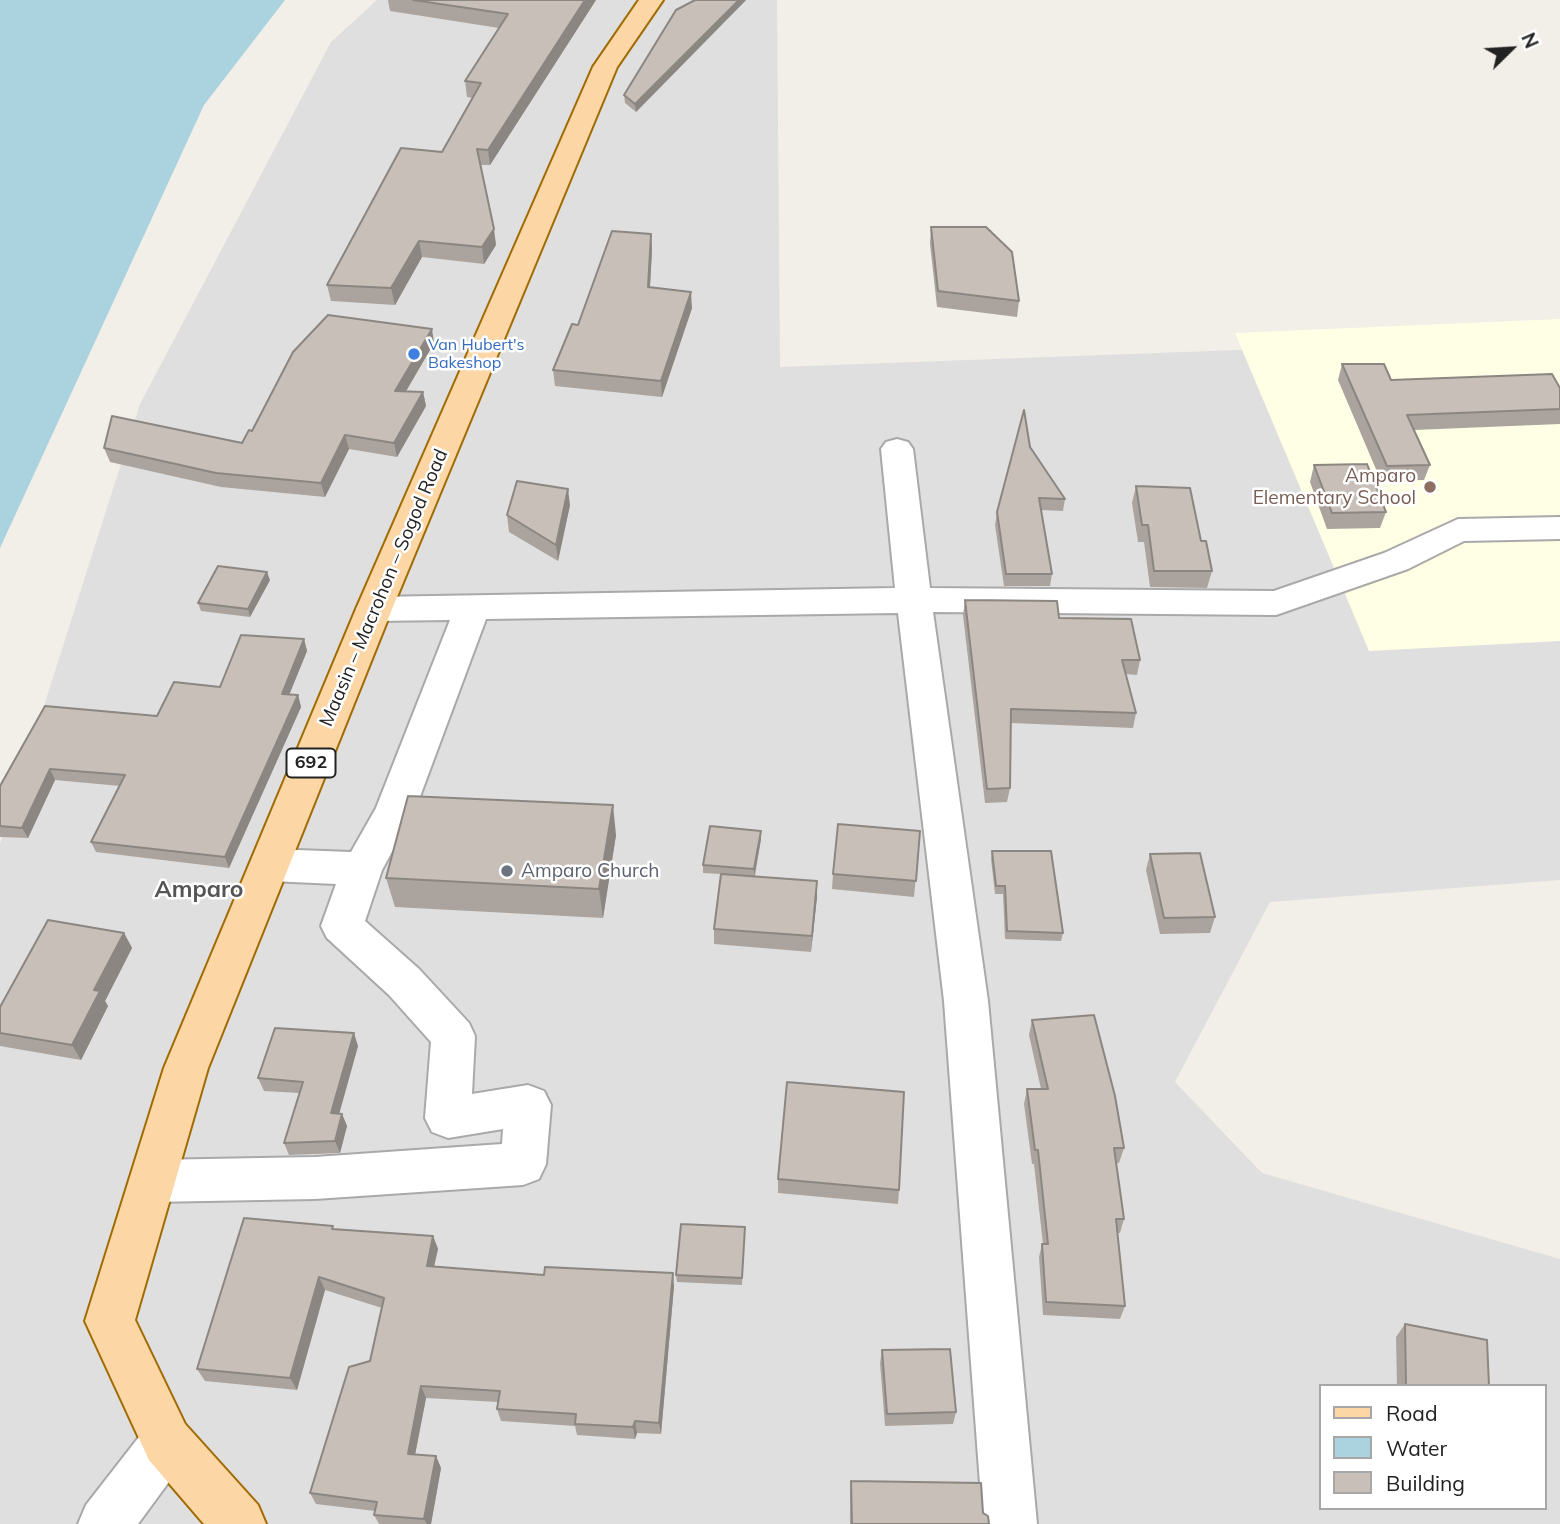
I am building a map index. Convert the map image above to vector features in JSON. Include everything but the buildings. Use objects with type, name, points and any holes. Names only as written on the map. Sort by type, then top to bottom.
[{"type":"main road","name":"Maasin – Macrohon – Sogod Road","points":[[239,1524],[167,1442],[110,1321],[186,1068],[374,609],[605,67],[651,0]]},
{"type":"street","points":[[897,449],[934,773],[966,1001],[1010,1524]]},
{"type":"street","points":[[374,609],[916,600],[1276,603],[1396,561],[1458,530],[1560,528]]},
{"type":"street","points":[[152,1181],[315,1178],[523,1164],[528,1105],[448,1118],[453,1036],[404,982],[342,926],[362,869],[394,810],[473,607]]},
{"type":"street","points":[[270,864],[362,869]]},
{"type":"street","points":[[105,1524],[167,1442]]},
{"type":"shaded area","points":[[377,0],[777,0],[780,367],[1560,338],[1560,880],[1270,902],[1175,1082],[1262,1173],[1560,1259],[1560,1524],[0,1524],[0,844],[140,404],[331,42]]},
{"type":"shaded area","name":"Amparo Elementary School","points":[[1560,319],[1560,641],[1369,651],[1235,333]]},
{"type":"water","points":[[0,0],[285,0],[204,105],[0,548]]},
{"type":"place","name":"Van Hubert's Bakeshop","points":[[414,354]]},
{"type":"place","name":"Amparo Elementary School","points":[[1430,487]]},
{"type":"place","name":"Amparo Church","points":[[507,871]]},
{"type":"district","name":"Amparo","points":[[199,890]]}]
